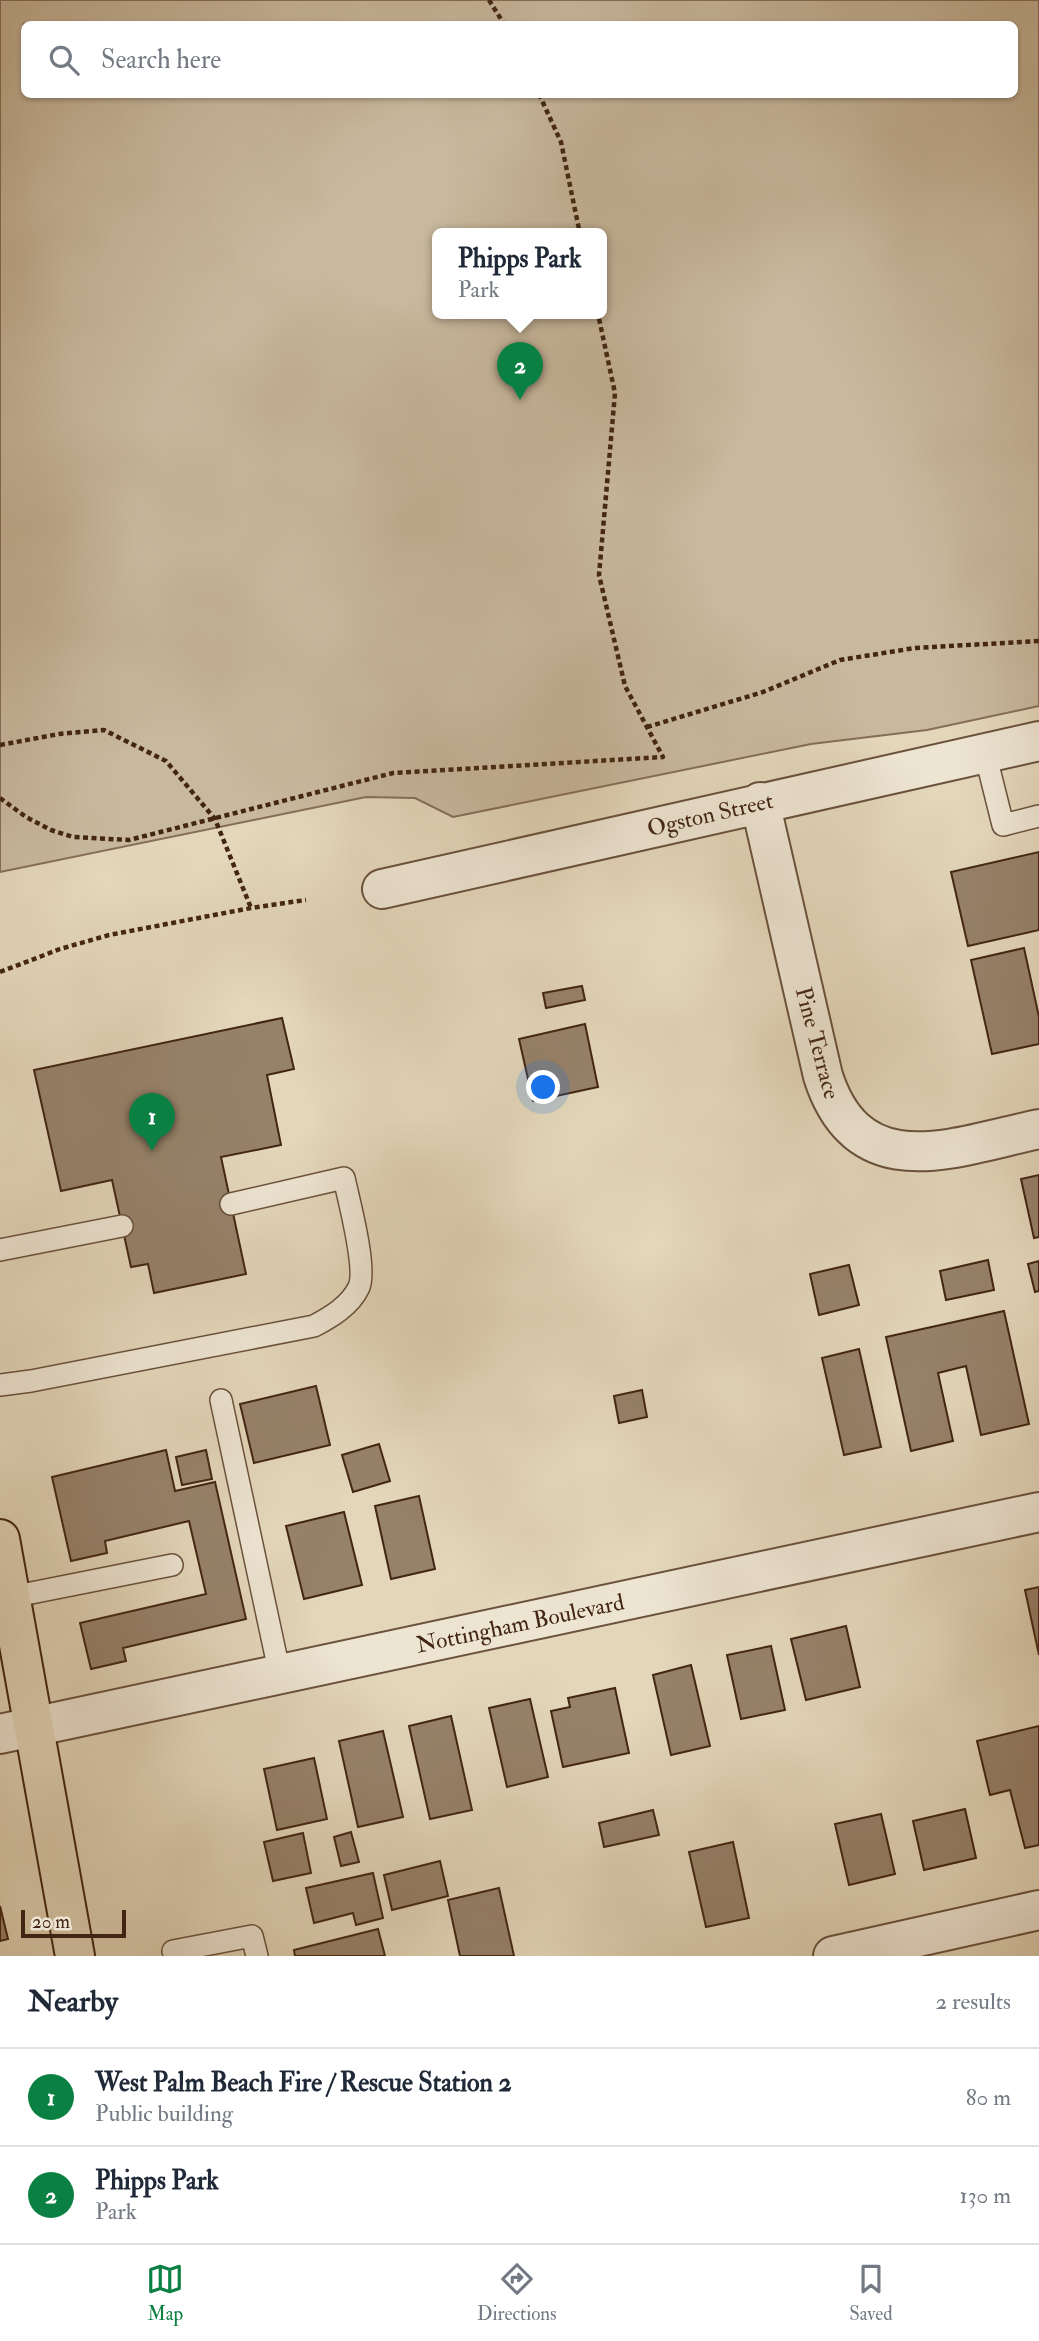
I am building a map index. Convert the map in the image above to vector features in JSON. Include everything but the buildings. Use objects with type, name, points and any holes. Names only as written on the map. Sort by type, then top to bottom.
[{"type":"main road","points":[[0,1539],[11,1597],[17,1731],[75,1956]]},
{"type":"street","name":"Ogston Street","points":[[382,889],[1039,741]]},
{"type":"street","name":"Pine Terrace","points":[[760,802],[823,1076],[830,1099],[844,1120],[862,1136],[884,1147],[907,1153],[931,1152],[1039,1129]]},
{"type":"street","name":"Nottingham Boulevard","points":[[17,1731],[1039,1513]]},
{"type":"street","points":[[833,1956],[1039,1910]]},
{"type":"lane","points":[[985,752],[1003,825],[1039,816]]},
{"type":"lane","points":[[0,1385],[314,1326],[339,1312],[359,1286],[359,1256],[344,1178],[231,1204]]},
{"type":"lane","points":[[0,1251],[122,1226]]},
{"type":"lane","points":[[220,1400],[280,1675]]},
{"type":"lane","points":[[11,1597],[172,1565]]},
{"type":"lane","points":[[173,1951],[252,1936],[257,1956]]},
{"type":"path","points":[[489,0],[502,21]]},
{"type":"path","points":[[541,98],[561,142],[579,228]]},
{"type":"path","points":[[0,798],[38,824],[72,837],[130,840],[393,774],[663,757],[625,686],[598,575],[615,393],[599,319]]},
{"type":"path","points":[[647,727],[742,700],[840,660],[915,649],[1039,641]]},
{"type":"path","points":[[0,745],[59,734],[104,730],[166,761],[215,820],[251,908]]},
{"type":"path","points":[[0,972],[60,949],[109,935],[306,900]]},
{"type":"shaded area","points":[[0,0],[1039,0],[1039,706],[927,730],[811,744],[453,817],[415,798],[366,797],[0,872]]},
{"type":"place","name":"Phipps Park","points":[[520,400]]},
{"type":"place","name":"West Palm Beach Fire / Rescue Station 2","points":[[152,1151]]}]
